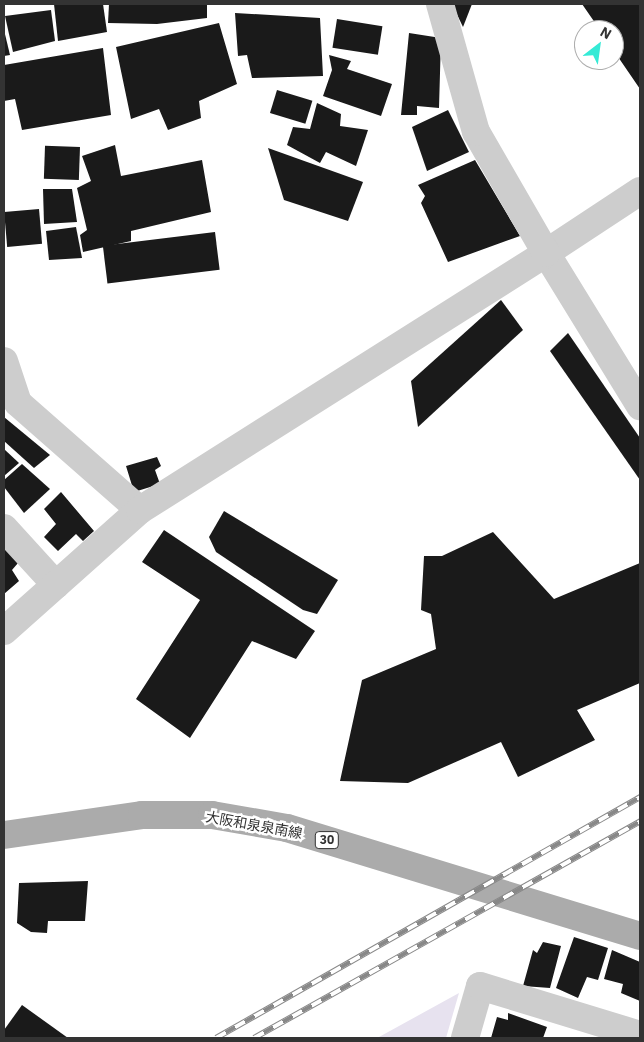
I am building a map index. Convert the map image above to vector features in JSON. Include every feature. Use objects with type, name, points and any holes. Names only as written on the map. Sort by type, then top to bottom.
[{"type":"main road","name":"大阪和泉泉南線","points":[[4,836],[142,816],[212,815],[287,828],[640,936]]},
{"type":"street","points":[[440,4],[476,132],[546,253],[640,406]]},
{"type":"street","points":[[4,631],[140,510],[546,253],[640,191]]},
{"type":"street","points":[[4,361],[18,403],[140,510]]},
{"type":"street","points":[[4,528],[56,585]]},
{"type":"street","points":[[464,1038],[480,986],[640,1035]]},
{"type":"shaded area","points":[[459,993],[446,1038],[379,1037]]},
{"type":"building","points":[[54,4],[103,4],[107,32],[58,41]]},
{"type":"building","points":[[109,4],[207,4],[207,18],[157,24],[108,23]]},
{"type":"building","points":[[452,4],[472,4],[463,27]]},
{"type":"building","points":[[582,4],[640,4],[640,89],[624,66],[624,20],[593,20]]},
{"type":"building","points":[[51,10],[55,41],[13,52],[5,16]]},
{"type":"building","points":[[235,13],[320,18],[323,76],[252,78],[247,55],[238,56]]},
{"type":"building","points":[[337,19],[382,26],[378,55],[332,48]]},
{"type":"building","points":[[219,23],[237,84],[199,101],[201,118],[168,130],[159,109],[131,119],[116,47]]},
{"type":"building","points":[[4,30],[10,55],[4,56]]},
{"type":"building","points":[[409,33],[441,38],[439,108],[417,106],[417,115],[401,115]]},
{"type":"building","points":[[103,48],[111,115],[22,130],[15,99],[4,101],[4,65]]},
{"type":"building","points":[[329,55],[351,61],[347,69],[392,84],[381,116],[323,96],[332,70]]},
{"type":"building","points":[[277,90],[312,101],[305,124],[270,113]]},
{"type":"building","points":[[317,103],[341,114],[340,126],[368,130],[356,166],[326,152],[320,163],[287,145],[293,127],[310,129]]},
{"type":"building","points":[[448,110],[469,152],[427,171],[412,127]]},
{"type":"building","points":[[115,145],[121,176],[202,160],[211,212],[131,231],[131,241],[83,252],[80,235],[87,230],[77,188],[91,181],[82,156]]},
{"type":"building","points":[[45,146],[80,147],[79,180],[44,179]]},
{"type":"building","points":[[268,148],[363,182],[348,221],[284,200]]},
{"type":"building","points":[[475,160],[520,236],[448,262],[421,203],[425,196],[418,185]]},
{"type":"building","points":[[43,189],[72,189],[77,222],[44,224]]},
{"type":"building","points":[[39,209],[42,244],[7,247],[4,212]]},
{"type":"building","points":[[76,227],[82,258],[49,260],[46,231]]},
{"type":"building","points":[[215,232],[220,270],[107,283],[103,246]]},
{"type":"building","points":[[501,300],[523,330],[418,427],[411,381]]},
{"type":"building","points":[[568,333],[640,438],[640,480],[550,351]]},
{"type":"building","points":[[4,417],[50,455],[34,468],[4,441]]},
{"type":"building","points":[[4,449],[19,463],[4,476]]},
{"type":"building","points":[[157,457],[161,466],[155,470],[160,484],[134,492],[126,466]]},
{"type":"building","points":[[22,464],[50,489],[24,513],[4,487],[4,480]]},
{"type":"building","points":[[61,492],[94,531],[83,541],[76,534],[58,551],[44,537],[56,524],[44,509]]},
{"type":"building","points":[[224,511],[338,580],[317,614],[303,610],[216,552],[209,537]]},
{"type":"building","points":[[164,530],[315,631],[296,659],[252,641],[190,738],[136,699],[200,600],[142,562]]},
{"type":"building","points":[[493,532],[554,599],[640,563],[640,683],[577,710],[595,740],[518,777],[501,742],[408,783],[340,781],[362,680],[436,649],[431,614],[421,610],[424,556],[442,556]]},
{"type":"building","points":[[4,547],[18,563],[12,570],[19,581],[4,594]]},
{"type":"building","points":[[88,881],[85,921],[48,921],[47,933],[31,932],[17,923],[19,883]]},
{"type":"building","points":[[574,937],[608,948],[598,980],[587,977],[578,998],[556,988]]},
{"type":"building","points":[[543,942],[561,946],[550,988],[523,986],[533,950],[537,953]]},
{"type":"building","points":[[612,950],[640,962],[640,1001],[621,993],[623,984],[604,979]]},
{"type":"building","points":[[22,1005],[68,1038],[4,1038],[4,1030]]},
{"type":"building","points":[[508,1013],[547,1027],[543,1038],[491,1038],[497,1017],[508,1020]]},
{"type":"railway","points":[[216,1038],[640,797]]},
{"type":"railway","points":[[254,1038],[640,821]]}]
